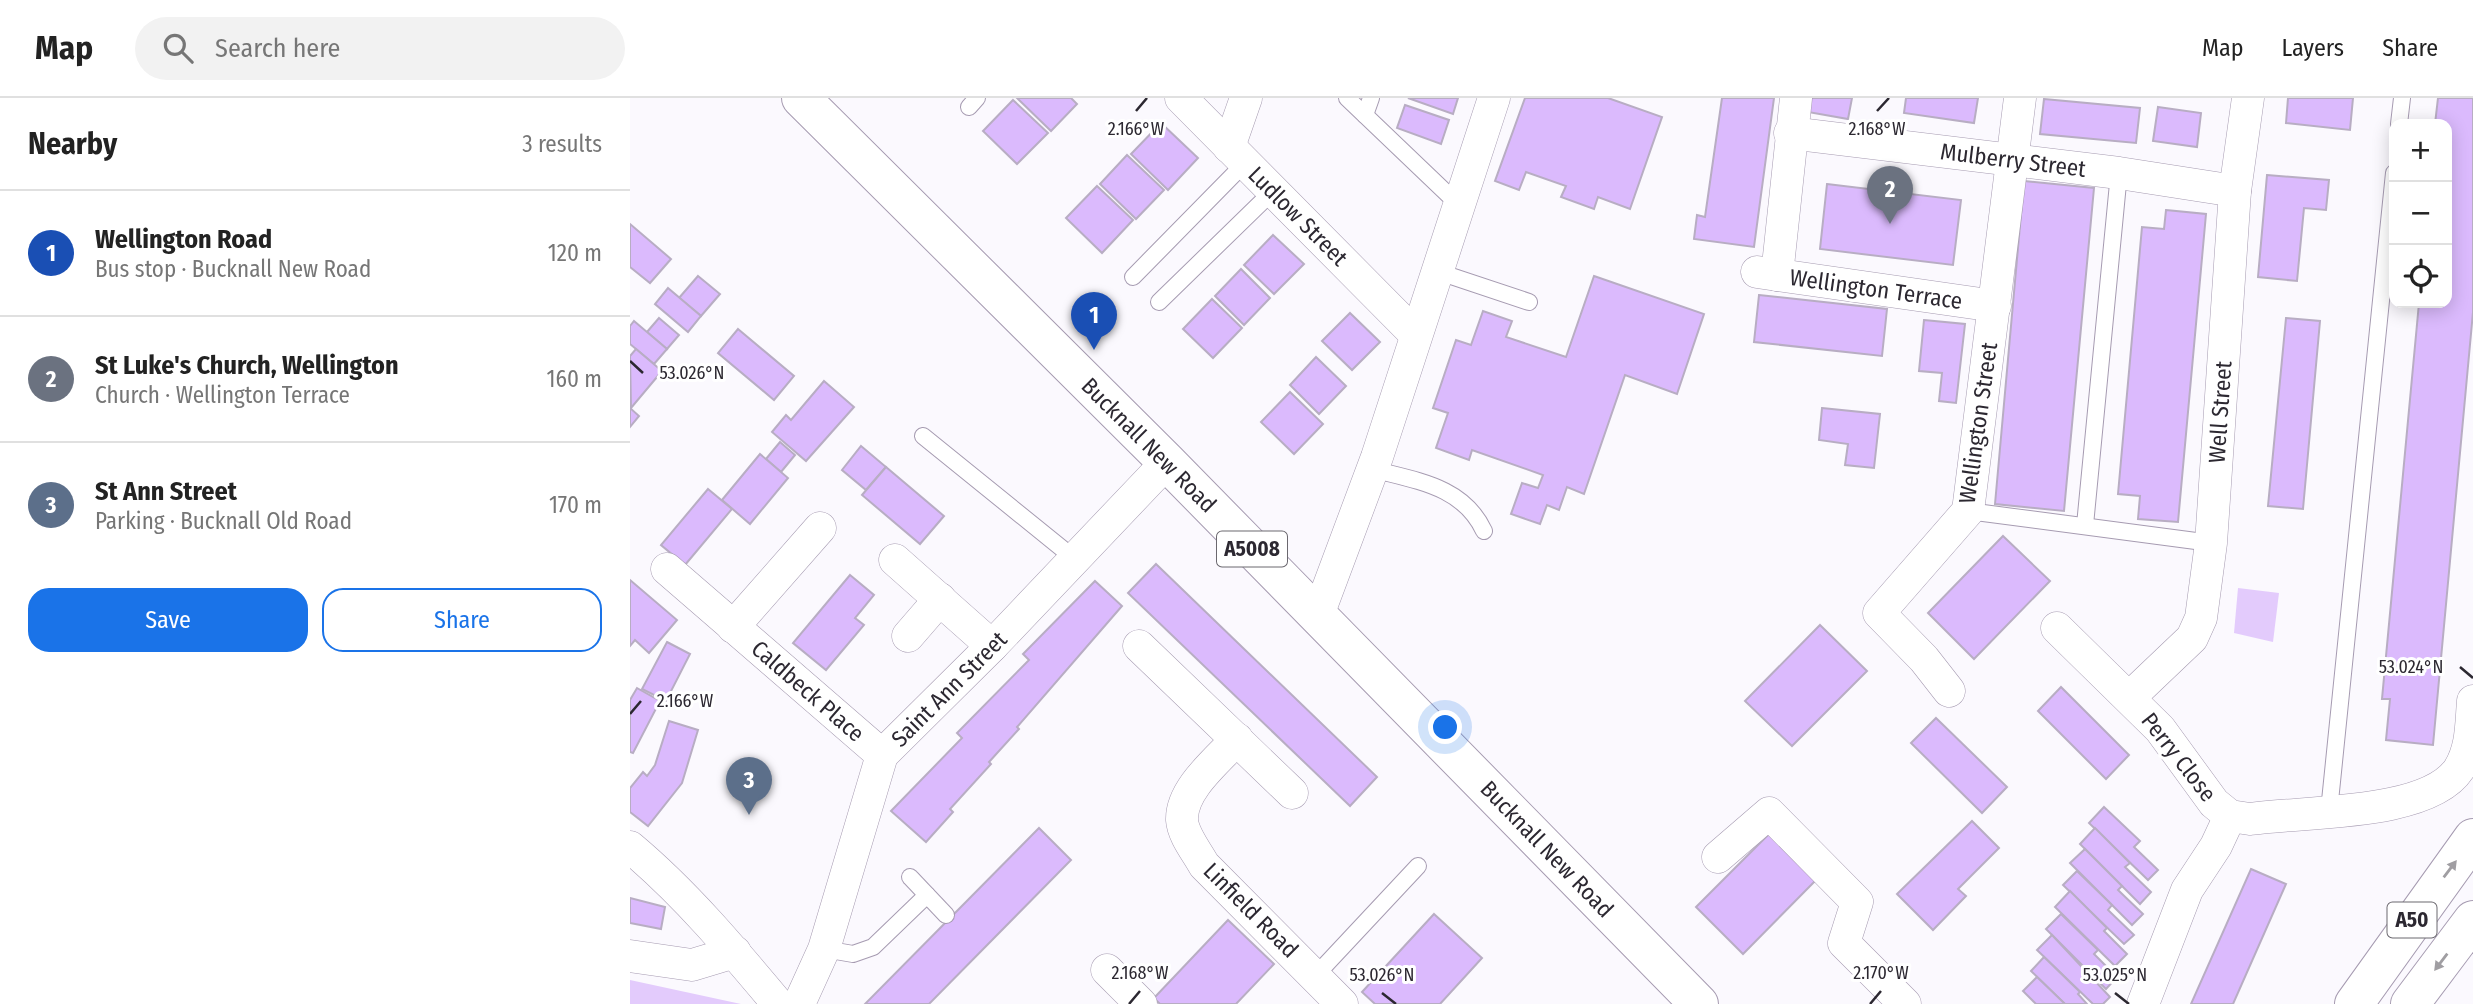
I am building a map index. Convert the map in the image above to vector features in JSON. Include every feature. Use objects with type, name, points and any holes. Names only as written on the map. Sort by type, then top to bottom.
[{"type":"main road","name":"Bucknall New Road","points":[[802,98],[1318,615],[1699,1004]]},
{"type":"main road","name":"A50","points":[[2354,1004],[2473,838]]},
{"type":"main road","name":"A50","points":[[2410,1004],[2473,920]]},
{"type":"street","name":"Ludlow Street","points":[[1181,98],[1415,334]]},
{"type":"street","points":[[1237,155],[1246,98]]},
{"type":"street","points":[[1318,615],[1372,468],[1494,98]]},
{"type":"street","points":[[1790,133],[1796,98]]},
{"type":"street","name":"Wellington Street","points":[[1949,691],[1924,659],[1879,613],[1968,511],[1995,306],[2010,159],[2020,98]]},
{"type":"street","name":"Well Street","points":[[2130,697],[2192,638],[2201,618],[2211,543],[2235,191],[2248,98]]},
{"type":"street","name":"Mulberry Street","points":[[1790,133],[2119,173],[2235,191]]},
{"type":"street","name":"Wellington Terrace","points":[[1790,133],[1767,274],[1995,306]]},
{"type":"street","name":"Saint Ann Street","points":[[799,1004],[824,949],[882,755],[992,646],[1167,463]]},
{"type":"street","name":"Caldbeck Place","points":[[733,627],[820,528]]},
{"type":"street","points":[[895,560],[992,646]]},
{"type":"street","name":"Caldbeck Place","points":[[667,569],[882,755]]},
{"type":"street","points":[[908,636],[940,599]]},
{"type":"street","name":"Perry Close","points":[[2057,628],[2160,729],[2214,803],[2230,816],[2250,819],[2411,801],[2438,789],[2458,769],[2470,741],[2473,701]]},
{"type":"street","points":[[1139,646],[1292,793]]},
{"type":"street","name":"Linfield Road","points":[[1237,739],[1188,794],[1182,820],[1204,865],[1324,993]]},
{"type":"street","points":[[1718,856],[1769,813],[1857,902],[1844,943],[1905,1004]]},
{"type":"street","points":[[2143,1004],[2187,890],[2216,846],[2230,816]]},
{"type":"street","points":[[630,847],[653,866],[735,952],[778,1004]]},
{"type":"street","points":[[630,956],[692,965],[735,952]]},
{"type":"street","points":[[1107,970],[1141,1004]]},
{"type":"lane","points":[[1347,98],[1459,205]]},
{"type":"lane","points":[[1365,115],[1371,98]]},
{"type":"lane","points":[[2400,119],[2402,98]]},
{"type":"lane","points":[[1133,277],[1237,155]]},
{"type":"lane","points":[[2085,526],[2119,173]]},
{"type":"lane","points":[[2329,811],[2393,182]]},
{"type":"lane","points":[[1159,302],[1273,191]]},
{"type":"lane","points":[[1436,271],[1529,302]]},
{"type":"lane","points":[[923,436],[1075,559]]},
{"type":"lane","points":[[1372,468],[1451,492],[1477,515],[1485,531]]},
{"type":"lane","points":[[1968,511],[2211,543]]},
{"type":"lane","points":[[1324,993],[1418,866]]},
{"type":"lane","points":[[910,877],[946,915]]},
{"type":"lane","points":[[824,949],[853,954],[873,947],[927,895]]},
{"type":"shaded area","points":[[2238,588],[2279,593],[2273,642],[2234,633]]},
{"type":"shaded area","points":[[630,980],[741,1004],[630,1004]]},
{"type":"building","points":[[1017,98],[1071,98],[1077,104],[1051,131]]},
{"type":"building","points":[[1408,98],[1458,98],[1453,114]]},
{"type":"building","points":[[1525,98],[1608,98],[1662,117],[1630,209],[1598,197],[1594,209],[1561,197],[1566,186],[1526,172],[1519,190],[1495,181]]},
{"type":"building","points":[[1722,98],[1774,98],[1754,247],[1694,239],[1697,215],[1705,217]]},
{"type":"building","points":[[1811,98],[1852,98],[1848,119],[1808,112]]},
{"type":"building","points":[[1906,98],[1978,98],[1974,123],[1904,113]]},
{"type":"building","points":[[2288,98],[2353,98],[2350,130],[2286,123]]},
{"type":"building","points":[[2438,98],[2473,98],[2473,312],[2433,745],[2386,740],[2390,699],[2382,699],[2419,308],[2452,308],[2452,119],[2436,119]]},
{"type":"building","points":[[2044,99],[2140,108],[2136,143],[2040,134]]},
{"type":"building","points":[[1013,100],[1048,133],[1017,164],[983,131]]},
{"type":"building","points":[[1405,105],[1449,120],[1441,144],[1397,128]]},
{"type":"building","points":[[2158,107],[2201,113],[2197,147],[2153,141]]},
{"type":"building","points":[[1161,123],[1198,158],[1168,190],[1131,154]]},
{"type":"building","points":[[1127,155],[1164,190],[1136,219],[1100,184]]},
{"type":"building","points":[[2267,175],[2329,180],[2326,210],[2304,208],[2297,281],[2258,277]]},
{"type":"building","points":[[2024,181],[2094,188],[2064,511],[1995,504]]},
{"type":"building","points":[[1827,184],[1961,200],[1953,265],[1820,249]]},
{"type":"building","points":[[1097,186],[1133,220],[1102,253],[1066,218]]},
{"type":"building","points":[[2166,210],[2206,214],[2178,522],[2138,519],[2140,496],[2118,494],[2142,227],[2164,229]]},
{"type":"building","points":[[630,224],[671,259],[650,283],[630,267]]},
{"type":"building","points":[[1273,235],[1304,264],[1274,294],[1244,265]]},
{"type":"building","points":[[1241,269],[1270,298],[1244,325],[1215,296]]},
{"type":"building","points":[[698,276],[720,294],[701,316],[679,298]]},
{"type":"building","points":[[1594,276],[1704,314],[1677,394],[1625,375],[1584,494],[1567,487],[1559,510],[1547,505],[1540,524],[1511,514],[1522,483],[1538,488],[1543,475],[1472,450],[1469,460],[1436,448],[1448,413],[1433,408],[1456,340],[1471,345],[1483,311],[1512,321],[1506,337],[1566,357]]},
{"type":"building","points":[[668,288],[701,316],[688,332],[655,304]]},
{"type":"building","points":[[1759,295],[1887,309],[1882,356],[1754,342]]},
{"type":"building","points":[[1212,299],[1242,328],[1213,358],[1183,329]]},
{"type":"building","points":[[1350,313],[1380,342],[1352,370],[1322,341]]},
{"type":"building","points":[[659,318],[679,335],[667,349],[647,332]]},
{"type":"building","points":[[2286,318],[2320,321],[2303,509],[2268,506]]},
{"type":"building","points":[[1924,320],[1965,324],[1956,403],[1939,401],[1942,373],[1919,371]]},
{"type":"building","points":[[634,321],[667,349],[654,364],[630,344],[630,326]]},
{"type":"building","points":[[738,329],[794,376],[774,400],[718,353]]},
{"type":"building","points":[[636,349],[662,371],[631,408],[630,356]]},
{"type":"building","points":[[1316,357],[1346,386],[1319,414],[1290,385]]},
{"type":"building","points":[[824,381],[854,407],[806,461],[772,432],[786,415],[791,420]]},
{"type":"building","points":[[1290,392],[1323,424],[1294,454],[1261,422]]},
{"type":"building","points":[[630,408],[639,416],[630,427]]},
{"type":"building","points":[[1822,408],[1880,414],[1874,468],[1845,465],[1848,444],[1819,440]]},
{"type":"building","points":[[780,442],[795,455],[781,472],[766,459]]},
{"type":"building","points":[[861,446],[886,467],[866,490],[842,470]]},
{"type":"building","points":[[760,454],[788,478],[750,524],[722,500]]},
{"type":"building","points":[[886,467],[944,516],[920,544],[862,495]]},
{"type":"building","points":[[708,489],[732,509],[685,565],[661,545]]},
{"type":"building","points":[[2003,536],[2050,581],[1974,659],[1928,613]]},
{"type":"building","points":[[1156,564],[1377,777],[1350,806],[1128,593]]},
{"type":"building","points":[[850,575],[874,595],[855,618],[864,625],[826,670],[793,643]]},
{"type":"building","points":[[630,580],[677,620],[649,653],[635,640],[630,646]]},
{"type":"building","points":[[1095,581],[1122,606],[1017,727],[1019,729],[950,809],[953,812],[926,842],[891,811],[962,738],[957,733],[1029,660],[1023,654]]},
{"type":"building","points":[[1820,625],[1867,671],[1792,746],[1745,701]]},
{"type":"building","points":[[667,642],[690,654],[666,701],[642,689]]},
{"type":"building","points":[[2061,687],[2129,755],[2106,779],[2038,711]]},
{"type":"building","points":[[637,688],[660,701],[633,753],[630,752],[630,700]]},
{"type":"building","points":[[1936,718],[2007,787],[1982,813],[1911,743]]},
{"type":"building","points":[[669,721],[698,730],[682,783],[648,826],[630,812],[630,788],[643,772],[647,776],[655,765]]},
{"type":"building","points":[[2104,807],[2140,841],[2134,847],[2158,870],[2148,880],[2089,823]]},
{"type":"building","points":[[1972,821],[1999,848],[1958,889],[1966,896],[1933,930],[1897,894]]},
{"type":"building","points":[[1039,828],[1071,860],[929,1004],[865,1004]]},
{"type":"building","points":[[2095,828],[2130,863],[2125,867],[2151,892],[2140,904],[2080,844]]},
{"type":"building","points":[[1773,830],[1820,876],[1743,954],[1696,907]]},
{"type":"building","points":[[2085,849],[2122,886],[2118,890],[2143,914],[2132,925],[2070,863]]},
{"type":"building","points":[[2251,869],[2286,884],[2233,1004],[2191,1004]]},
{"type":"building","points":[[2077,871],[2112,905],[2108,910],[2134,935],[2124,944],[2063,885]]},
{"type":"building","points":[[2070,891],[2107,928],[2104,931],[2127,954],[2115,966],[2055,907]]},
{"type":"building","points":[[630,898],[665,907],[661,929],[630,923]]},
{"type":"building","points":[[1434,914],[1482,958],[1440,1004],[1375,1004],[1362,992]]},
{"type":"building","points":[[2061,914],[2098,950],[2094,954],[2117,977],[2106,989],[2046,929]]},
{"type":"building","points":[[1228,920],[1274,964],[1236,1004],[1160,1004],[1154,998]]},
{"type":"building","points":[[2052,935],[2110,997],[2103,1004],[2093,1004],[2037,950]]},
{"type":"building","points":[[2044,957],[2080,992],[2078,994],[2087,1004],[2065,1004],[2031,971]]},
{"type":"building","points":[[2037,977],[2065,1004],[2036,1004],[2023,991]]},
{"type":"place","name":"St Luke's Church, Wellington","points":[[1890,224]]},
{"type":"place","name":"Wellington Road","points":[[1094,350]]},
{"type":"place","name":"St Ann Street","points":[[749,815]]}]
